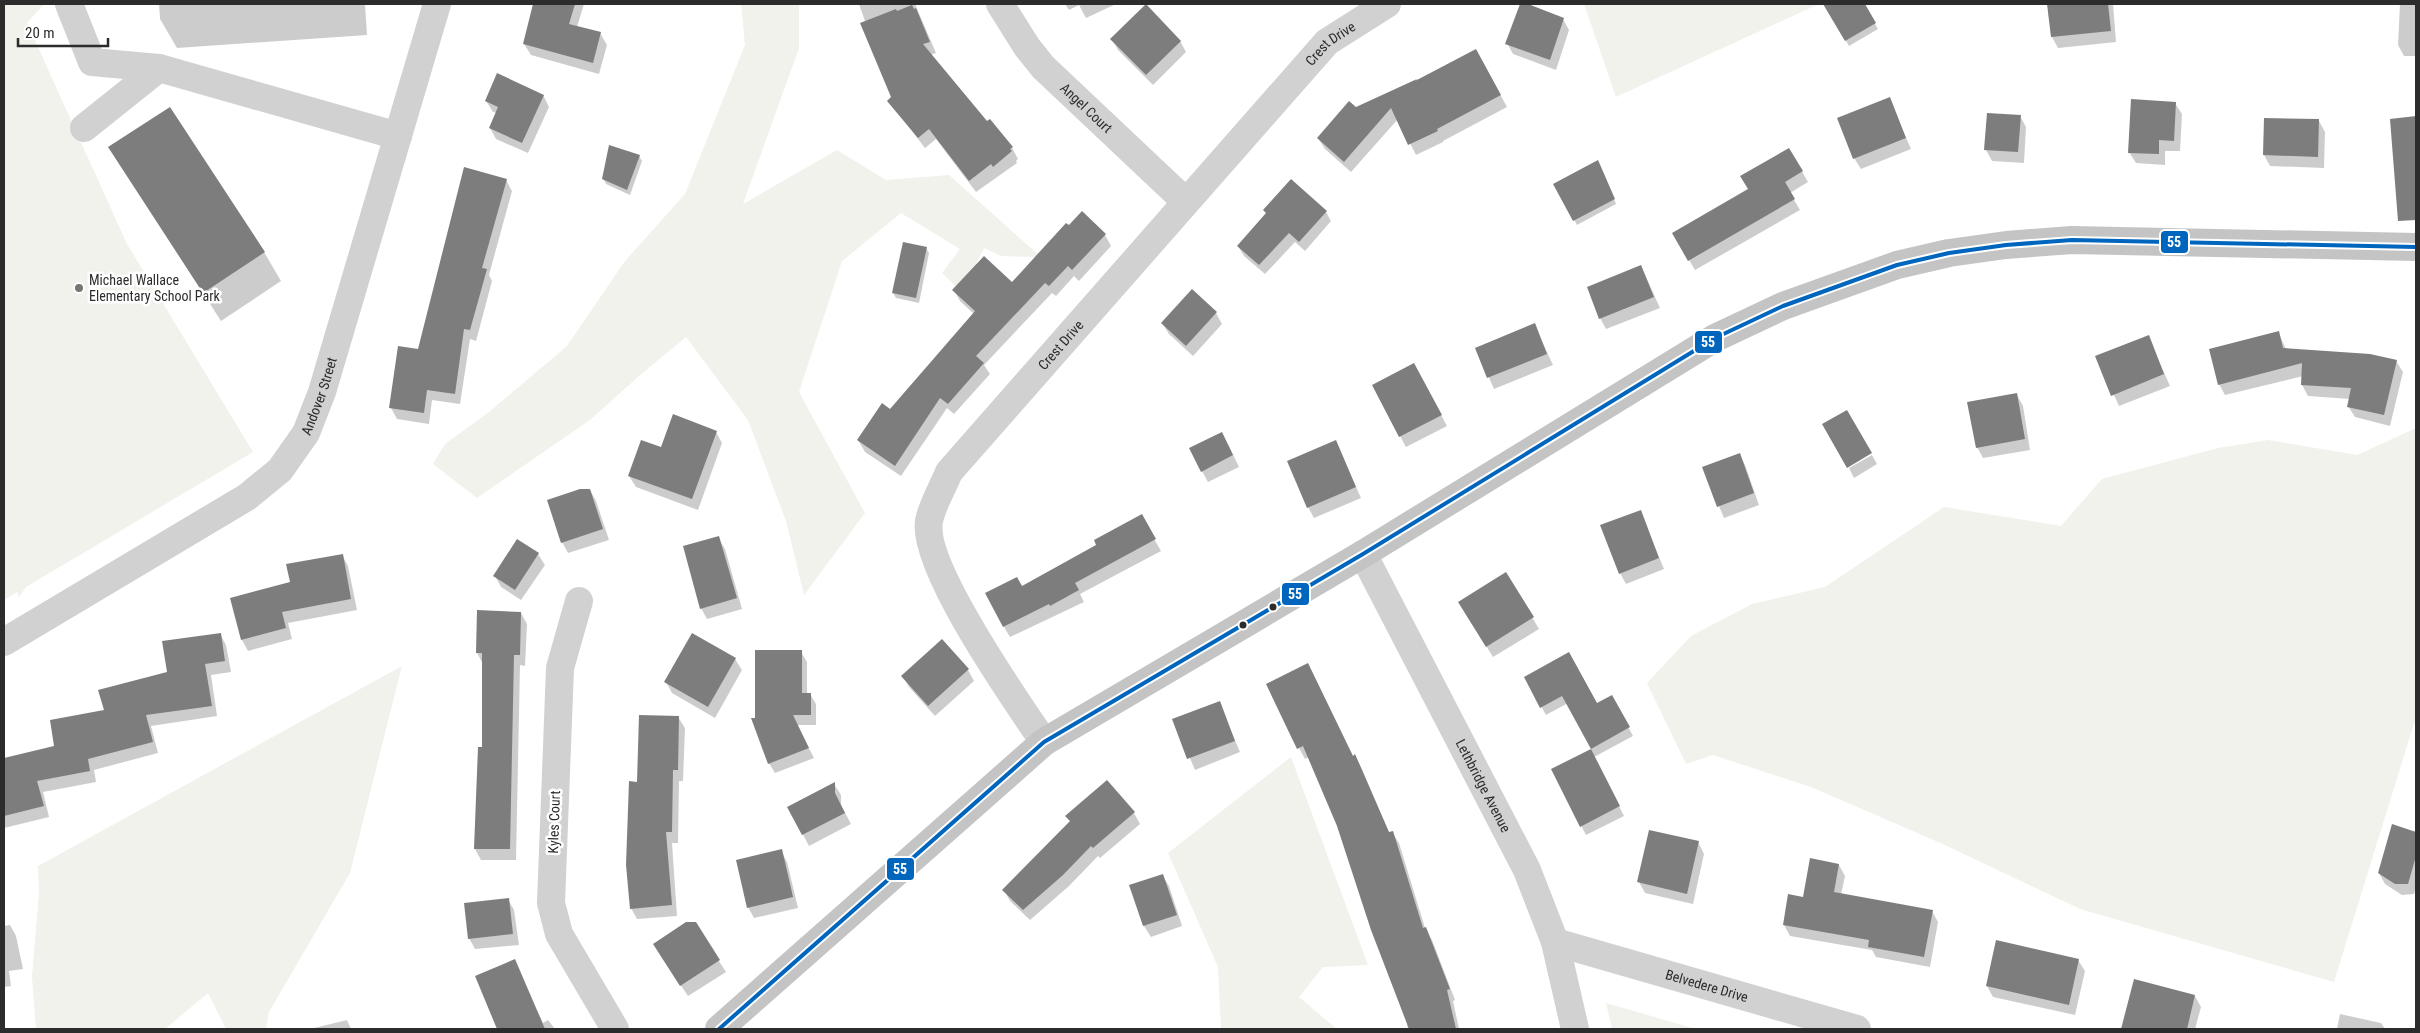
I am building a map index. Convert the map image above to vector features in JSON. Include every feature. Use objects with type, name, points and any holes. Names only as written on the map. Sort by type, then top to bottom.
[{"type":"main road","points":[[719,1029],[1044,742],[1363,554],[1715,338],[1783,306],[1897,265],[1949,253],[2006,245],[2072,240],[2416,247]]},
{"type":"street","points":[[69,4],[92,62],[159,68],[398,136]]},
{"type":"street","name":"Andover Street","points":[[4,642],[247,496],[280,470],[306,433],[322,392],[437,4]]},
{"type":"street","name":"Angel Court","points":[[1000,4],[1027,47],[1043,67],[1185,201]]},
{"type":"street","name":"Crest Drive","points":[[1044,742],[981,648],[934,556],[929,522],[949,472],[1185,201],[1328,42],[1387,4]]},
{"type":"street","points":[[84,128],[159,68]]},
{"type":"street","name":"Lethbridge Avenue","points":[[1363,554],[1527,870],[1555,942],[1575,1029]]},
{"type":"street","name":"Kyles Court","points":[[579,601],[560,668],[551,903],[559,934],[615,1029]]},
{"type":"street","name":"Belvedere Drive","points":[[1555,942],[1857,1029]]},
{"type":"shaded area","name":"Michael Wallace Elementary School Park","points":[[4,4],[44,4],[27,23],[127,244],[253,452],[26,587],[19,597],[17,592],[4,600]]},
{"type":"shaded area","points":[[741,4],[799,4],[799,48],[743,204],[837,150],[886,180],[949,175],[1041,257],[1001,256],[984,248],[962,292],[942,273],[960,249],[901,213],[842,261],[799,392],[865,513],[804,595],[786,521],[748,420],[686,337],[590,420],[477,498],[433,464],[445,444],[489,412],[567,346],[625,261],[685,194],[745,45]]},
{"type":"shaded area","points":[[1584,4],[1819,4],[1616,97]]},
{"type":"shaded area","points":[[2416,428],[2416,717],[2334,982],[2080,909],[1945,845],[1811,787],[1713,755],[1686,764],[1647,683],[1691,636],[1752,604],[1825,587],[1944,507],[2061,526],[2102,479],[2218,448],[2268,440],[2357,455]]},
{"type":"shaded area","points":[[402,666],[350,873],[269,1012],[266,1029],[226,1029],[208,993],[165,1029],[36,1029],[32,977],[39,893],[38,866]]},
{"type":"shaded area","points":[[1291,757],[1368,965],[1323,967],[1299,997],[1337,1029],[1221,1029],[1218,967],[1168,853]]},
{"type":"shaded area","points":[[1606,1003],[1696,1029],[1612,1029]]},
{"type":"building","points":[[533,4],[575,4],[569,24],[601,32],[593,63],[523,44]]},
{"type":"building","points":[[1146,4],[1181,41],[1146,75],[1110,39]]},
{"type":"building","points":[[1520,4],[1528,4],[1564,18],[1550,60],[1505,44]]},
{"type":"building","points":[[1823,4],[1865,4],[1876,23],[1845,41]]},
{"type":"building","points":[[2047,4],[2108,4],[2111,31],[2051,37]]},
{"type":"building","points":[[912,5],[914,9],[916,8],[930,42],[923,44],[987,121],[990,119],[1013,147],[1010,149],[1012,151],[993,167],[991,164],[969,181],[929,129],[918,138],[887,101],[891,97],[860,23]]},
{"type":"building","points":[[1476,49],[1501,95],[1437,129],[1438,131],[1408,145],[1391,108],[1344,162],[1317,138],[1349,101],[1356,107],[1417,79],[1415,81]]},
{"type":"building","points":[[497,73],[544,95],[522,143],[489,128],[498,107],[485,101]]},
{"type":"building","points":[[1890,97],[1906,138],[1853,159],[1837,118]]},
{"type":"building","points":[[2131,99],[2176,102],[2174,141],[2159,140],[2159,154],[2128,153]]},
{"type":"building","points":[[170,107],[265,252],[203,293],[108,147]]},
{"type":"building","points":[[1987,113],[2021,115],[2018,152],[1984,150]]},
{"type":"building","points":[[2416,116],[2416,220],[2398,221],[2390,119]]},
{"type":"building","points":[[2264,118],[2319,119],[2318,157],[2263,155]]},
{"type":"building","points":[[609,145],[640,155],[627,190],[602,179]]},
{"type":"building","points":[[1789,148],[1803,171],[1785,182],[1795,199],[1688,261],[1672,233],[1748,189],[1740,176]]},
{"type":"building","points":[[1598,160],[1615,199],[1573,221],[1553,184]]},
{"type":"building","points":[[464,167],[507,179],[482,268],[487,269],[470,330],[464,329],[455,394],[427,390],[424,413],[389,408],[398,346],[418,349]]},
{"type":"building","points":[[1291,179],[1327,211],[1299,242],[1289,233],[1259,265],[1237,246],[1266,213],[1263,210]]},
{"type":"building","points":[[1082,211],[1106,234],[1072,270],[1068,266],[1049,286],[1045,283],[976,356],[984,363],[948,404],[940,398],[895,466],[857,440],[882,403],[890,409],[975,311],[952,290],[984,256],[1012,282],[1066,223],[1069,225]]},
{"type":"building","points":[[903,242],[927,247],[916,298],[892,293]]},
{"type":"building","points":[[1641,265],[1654,297],[1599,319],[1587,287]]},
{"type":"building","points":[[1192,289],[1217,312],[1186,346],[1161,323]]},
{"type":"building","points":[[1535,323],[1547,354],[1487,378],[1475,348]]},
{"type":"building","points":[[2279,331],[2283,348],[2370,354],[2397,360],[2384,415],[2347,407],[2351,388],[2301,385],[2302,363],[2218,385],[2209,349]]},
{"type":"building","points":[[2149,335],[2164,374],[2111,396],[2095,356]]},
{"type":"building","points":[[1414,363],[1442,415],[1399,437],[1372,385]]},
{"type":"building","points":[[2017,393],[2025,439],[1976,448],[1967,402]]},
{"type":"building","points":[[1847,410],[1872,453],[1847,468],[1822,424]]},
{"type":"building","points":[[673,414],[717,431],[692,499],[628,476],[641,440],[661,447]]},
{"type":"building","points":[[1222,432],[1233,455],[1201,472],[1189,448]]},
{"type":"building","points":[[1336,440],[1356,487],[1307,508],[1287,461]]},
{"type":"building","points":[[1740,453],[1754,493],[1717,507],[1702,467]]},
{"type":"building","points":[[580,489],[590,489],[603,529],[561,543],[547,500]]},
{"type":"building","points":[[1641,510],[1659,558],[1619,574],[1600,525]]},
{"type":"building","points":[[1142,514],[1156,539],[1075,583],[1079,590],[1050,606],[1049,604],[1003,627],[985,593],[1017,577],[1022,586],[1096,545],[1094,540]]},
{"type":"building","points":[[719,536],[737,598],[700,609],[683,546]]},
{"type":"building","points":[[517,539],[539,553],[515,590],[493,576]]},
{"type":"building","points":[[343,554],[351,599],[282,612],[286,628],[241,640],[230,598],[290,582],[286,564]]},
{"type":"building","points":[[1506,572],[1534,617],[1486,647],[1458,602]]},
{"type":"building","points":[[477,610],[521,612],[520,655],[514,655],[510,849],[474,849],[478,747],[482,747],[482,653],[476,653]]},
{"type":"building","points":[[221,633],[225,661],[205,664],[212,706],[146,715],[153,742],[88,759],[90,771],[37,781],[44,806],[4,816],[4,758],[54,746],[50,720],[104,710],[98,690],[167,672],[162,641]]},
{"type":"building","points":[[692,633],[736,658],[708,707],[664,682]]},
{"type":"building","points":[[942,639],[969,669],[928,706],[901,676]]},
{"type":"building","points":[[755,650],[802,650],[802,693],[811,693],[811,715],[793,715],[809,748],[768,764],[751,718],[755,718]]},
{"type":"building","points":[[1569,652],[1597,703],[1612,695],[1630,727],[1591,749],[1562,696],[1540,708],[1524,677]]},
{"type":"building","points":[[1308,663],[1353,756],[1355,754],[1389,832],[1393,831],[1423,928],[1426,927],[1450,989],[1447,990],[1456,1029],[1409,1029],[1371,930],[1337,826],[1303,746],[1297,749],[1266,684]]},
{"type":"building","points":[[1220,701],[1235,741],[1187,759],[1172,719]]},
{"type":"building","points":[[639,715],[679,716],[678,770],[673,770],[672,832],[666,832],[672,905],[630,909],[626,865],[629,781],[637,782]]},
{"type":"building","points":[[1591,749],[1620,806],[1580,827],[1551,769]]},
{"type":"building","points":[[1107,780],[1135,812],[1093,848],[1091,846],[1063,875],[1023,910],[1002,890],[1070,821],[1065,816]]},
{"type":"building","points":[[835,782],[835,793],[845,813],[802,835],[787,807]]},
{"type":"building","points":[[2392,824],[2416,832],[2416,856],[2408,884],[2395,884],[2378,873]]},
{"type":"building","points":[[1649,830],[1699,841],[1687,894],[1637,882]]},
{"type":"building","points":[[782,849],[793,897],[747,908],[736,860]]},
{"type":"building","points":[[1810,858],[1839,864],[1834,892],[1933,910],[1924,957],[1868,947],[1869,940],[1783,925],[1788,894],[1803,897]]},
{"type":"building","points":[[1163,874],[1177,915],[1143,926],[1129,885]]},
{"type":"building","points":[[509,898],[513,934],[468,939],[464,903]]},
{"type":"building","points":[[686,922],[696,922],[720,960],[680,986],[653,944]]},
{"type":"building","points":[[1996,940],[2079,959],[2069,1005],[1986,986]]},
{"type":"building","points":[[515,959],[545,1029],[497,1029],[475,976]]},
{"type":"building","points":[[2134,979],[2195,995],[2187,1029],[2121,1029]]},
{"type":"transit line","name":"55","points":[[719,1029],[1044,742],[1363,554],[1715,338],[1783,306],[1897,265],[1949,253],[2006,245],[2072,240],[2416,247]]},
{"type":"place","name":"Michael Wallace Elementary School Park","points":[[79,288]]}]
